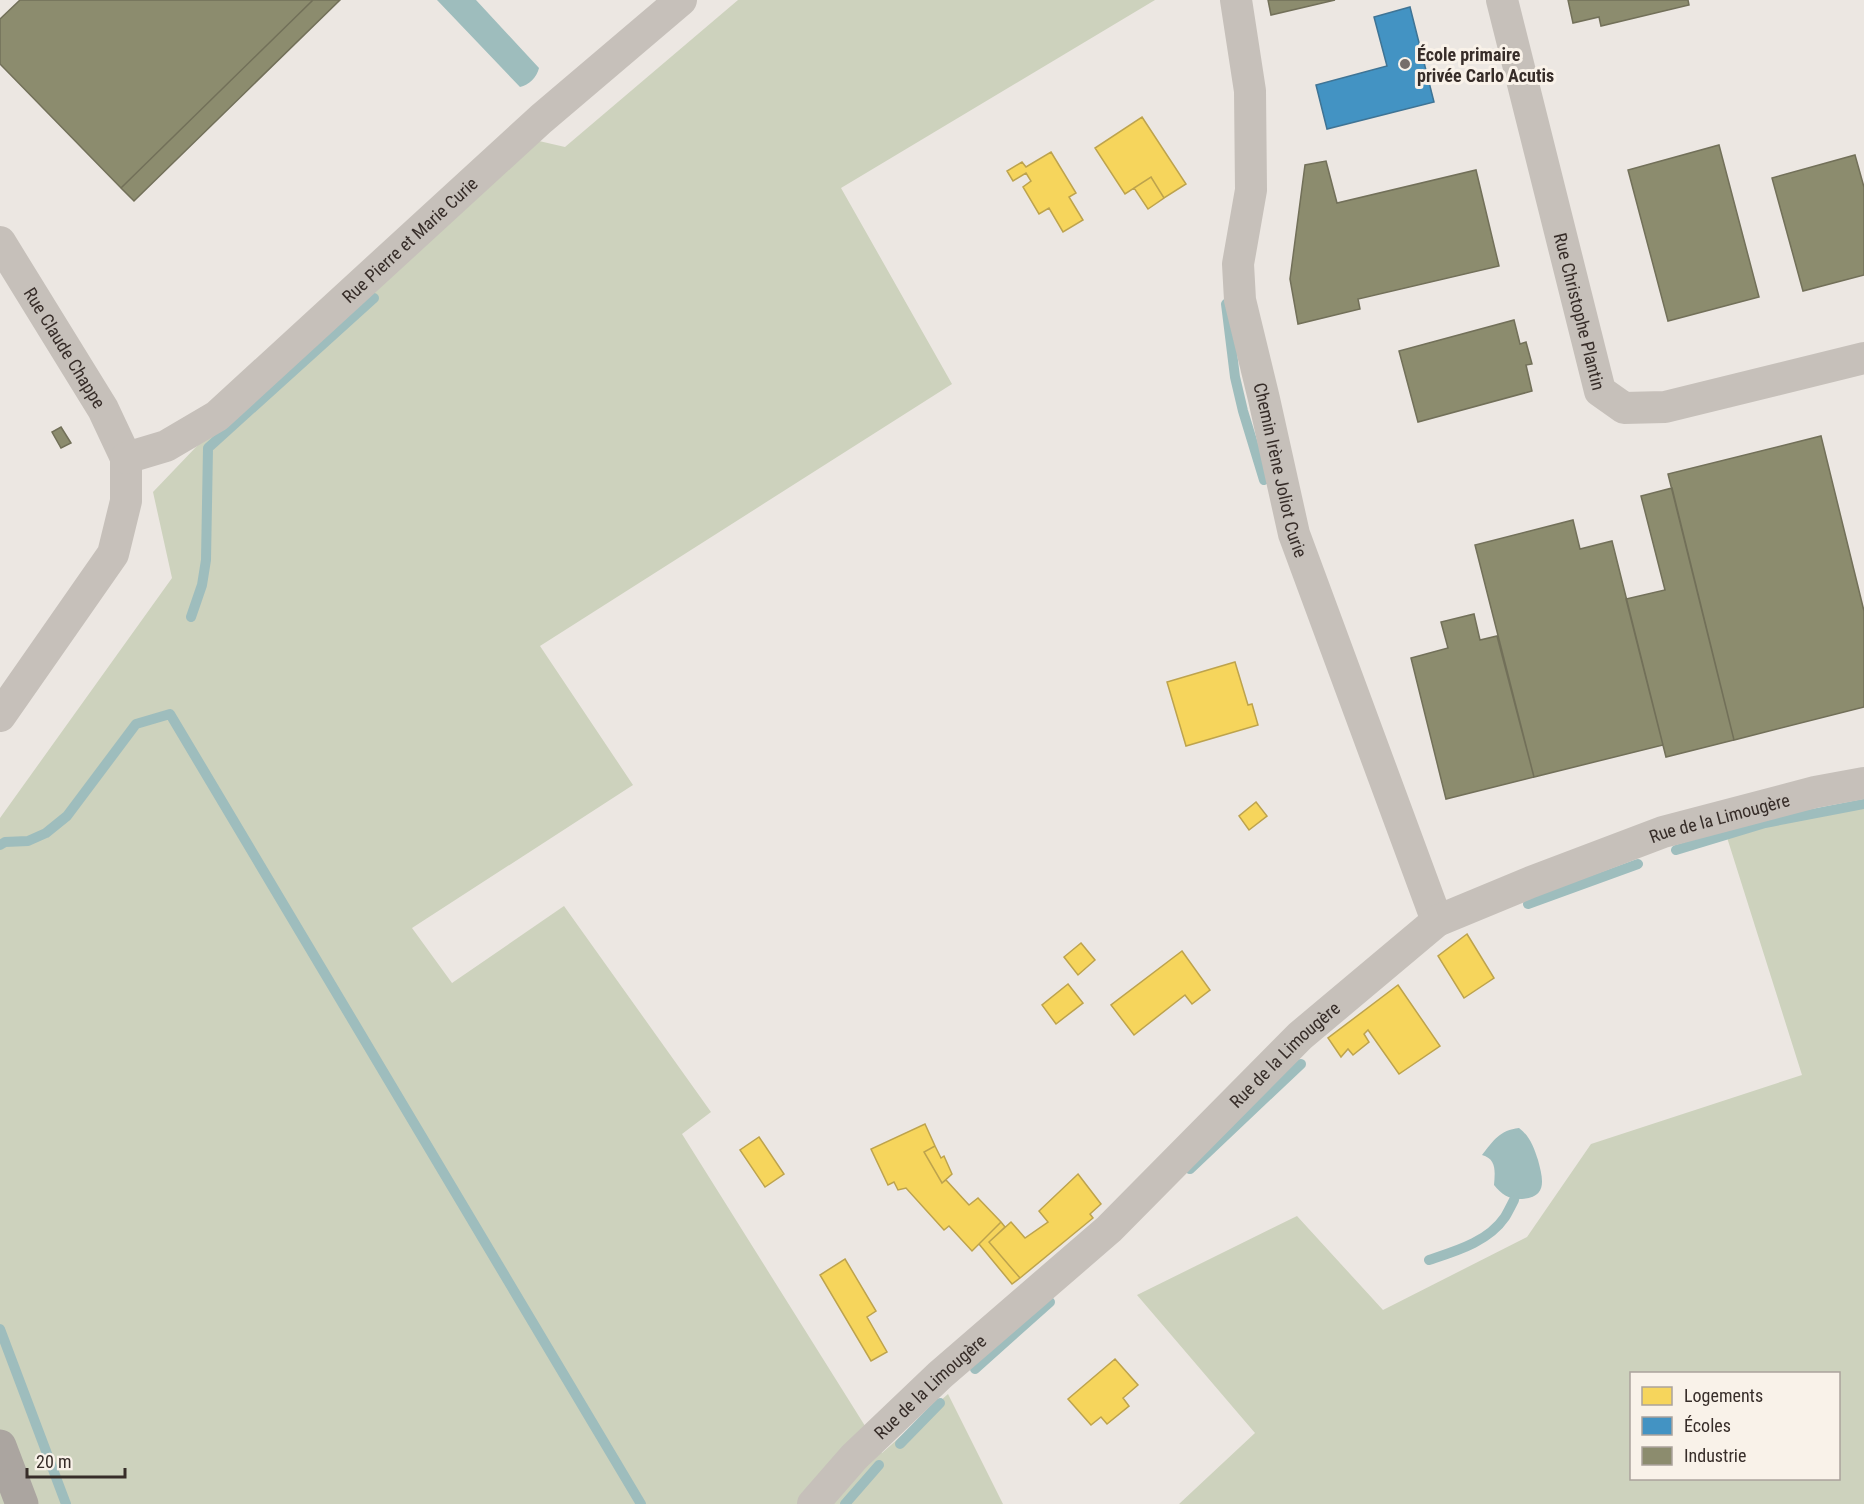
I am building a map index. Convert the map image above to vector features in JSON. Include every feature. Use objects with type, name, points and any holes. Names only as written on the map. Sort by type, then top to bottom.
[{"type":"main road","points":[[0,1446],[22,1504]]},
{"type":"street","name":"Rue Pierre et Marie Curie","points":[[126,458],[166,446],[217,416],[541,119],[681,0]]},
{"type":"street","name":"Chemin Irène Joliot Curie","points":[[1236,0],[1250,91],[1251,190],[1238,264],[1240,300],[1294,534],[1437,921]]},
{"type":"street","name":"Rue Christophe Plantin","points":[[1502,0],[1600,391],[1624,408],[1665,407],[1864,358]]},
{"type":"street","name":"Rue Claude Chappe","points":[[0,242],[103,409],[126,458]]},
{"type":"street","points":[[0,716],[113,554],[126,501],[126,458]]},
{"type":"street","name":"Rue de la Limougère","points":[[813,1504],[854,1457],[940,1375],[1109,1229],[1300,1036],[1437,921],[1531,882],[1663,832],[1815,792],[1864,783]]},
{"type":"green space","points":[[738,0],[1155,0],[841,188],[952,384],[540,646],[633,785],[412,928],[452,983],[564,906],[711,1112],[682,1134],[882,1453],[948,1394],[1003,1504],[0,1504],[0,818],[172,578],[153,492],[196,447],[309,349],[539,141],[565,147]]},
{"type":"green space","points":[[1864,802],[1864,1504],[1179,1504],[1255,1433],[1137,1295],[1297,1216],[1383,1310],[1527,1237],[1591,1144],[1802,1075],[1724,828]]},
{"type":"water","points":[[437,0],[476,0],[539,68],[534,77],[520,87]]},
{"type":"water","points":[[1519,1128],[1533,1147],[1538,1160],[1542,1186],[1536,1195],[1530,1198],[1514,1199],[1500,1192],[1494,1185],[1493,1163],[1482,1155],[1502,1134]]},
{"type":"building: Logements","points":[[1142,117],[1186,184],[1164,198],[1151,177],[1125,194],[1095,148]]},
{"type":"building: Logements","points":[[1051,152],[1076,193],[1069,197],[1083,220],[1063,232],[1049,208],[1039,214],[1023,187],[1031,181],[1026,173],[1013,181],[1007,171],[1022,162],[1026,167]]},
{"type":"building: Logements","points":[[1151,177],[1164,198],[1148,209],[1134,188]]},
{"type":"building: Logements","points":[[1235,662],[1248,705],[1252,704],[1258,725],[1186,746],[1167,682]]},
{"type":"building: Logements","points":[[1256,802],[1267,816],[1249,830],[1239,816]]},
{"type":"building: Logements","points":[[1467,934],[1494,978],[1464,998],[1438,956]]},
{"type":"building: Logements","points":[[1081,943],[1095,960],[1078,975],[1064,957]]},
{"type":"building: Logements","points":[[1182,951],[1210,990],[1192,1004],[1185,995],[1134,1035],[1111,1005]]},
{"type":"building: Logements","points":[[1068,984],[1083,1003],[1056,1024],[1042,1005]]},
{"type":"building: Logements","points":[[1398,985],[1440,1046],[1399,1074],[1368,1030],[1364,1034],[1369,1042],[1353,1055],[1348,1049],[1341,1057],[1328,1038]]},
{"type":"building: Logements","points":[[925,1124],[935,1146],[924,1152],[942,1183],[946,1180],[969,1205],[978,1198],[1001,1222],[972,1251],[949,1226],[944,1230],[906,1188],[898,1190],[894,1182],[888,1185],[871,1149]]},
{"type":"building: Logements","points":[[759,1137],[784,1174],[765,1187],[740,1150]]},
{"type":"building: Logements","points":[[935,1146],[941,1158],[944,1156],[952,1174],[942,1183],[924,1152]]},
{"type":"building: Logements","points":[[1078,1174],[1101,1204],[1090,1214],[1093,1218],[1020,1278],[989,1242],[1011,1222],[1025,1238],[1048,1222],[1039,1211]]},
{"type":"building: Logements","points":[[1001,1222],[1005,1227],[989,1242],[1020,1278],[1012,1284],[979,1244]]},
{"type":"building: Logements","points":[[845,1259],[876,1311],[867,1317],[887,1352],[871,1361],[820,1275]]},
{"type":"building: Logements","points":[[1115,1359],[1138,1385],[1123,1398],[1129,1406],[1107,1424],[1101,1417],[1091,1425],[1068,1399]]},
{"type":"building: Écoles","points":[[1410,7],[1434,102],[1327,129],[1316,85],[1387,66],[1374,17]]},
{"type":"building: Industrie","points":[[20,0],[313,0],[121,188],[0,64],[0,19]]},
{"type":"building: Industrie","points":[[313,0],[340,0],[134,201],[121,188]]},
{"type":"building: Industrie","points":[[1268,0],[1335,0],[1271,15]]},
{"type":"building: Industrie","points":[[1568,0],[1688,0],[1689,5],[1601,26],[1599,17],[1573,23]]},
{"type":"building: Industrie","points":[[1719,145],[1759,297],[1668,321],[1628,170]]},
{"type":"building: Industrie","points":[[1855,155],[1864,187],[1864,275],[1803,291],[1772,178]]},
{"type":"building: Industrie","points":[[1326,161],[1337,203],[1476,170],[1499,266],[1358,299],[1360,309],[1298,324],[1290,279],[1305,165]]},
{"type":"building: Industrie","points":[[1514,320],[1520,344],[1526,342],[1532,364],[1526,365],[1532,391],[1418,422],[1399,351]]},
{"type":"building: Industrie","points":[[61,427],[71,443],[61,448],[52,432]]},
{"type":"building: Industrie","points":[[1821,436],[1864,611],[1864,707],[1734,740],[1668,474]]},
{"type":"building: Industrie","points":[[1672,488],[1734,740],[1666,757],[1626,599],[1665,590],[1641,496]]},
{"type":"building: Industrie","points":[[1573,520],[1580,549],[1612,541],[1663,745],[1534,777],[1475,545]]},
{"type":"building: Industrie","points":[[1474,614],[1480,640],[1497,636],[1534,777],[1446,799],[1411,658],[1448,648],[1441,622]]},
{"type":"waterway","points":[[191,617],[202,585],[206,560],[208,448],[374,298]]},
{"type":"waterway","points":[[1226,304],[1235,377],[1264,480]]},
{"type":"waterway","points":[[0,845],[5,842],[28,841],[46,833],[67,816],[136,724],[170,714],[641,1504]]},
{"type":"waterway","points":[[1676,850],[1765,823],[1864,804]]},
{"type":"waterway","points":[[1528,904],[1638,864]]},
{"type":"waterway","points":[[1190,1169],[1301,1064]]},
{"type":"waterway","points":[[1429,1260],[1471,1244],[1490,1233],[1505,1217],[1514,1200]]},
{"type":"waterway","points":[[975,1369],[1050,1302]]},
{"type":"waterway","points":[[0,1329],[66,1504]]},
{"type":"waterway","points":[[900,1444],[940,1403]]},
{"type":"waterway","points":[[845,1504],[879,1465]]},
{"type":"place","name":"École primaire privée Carlo Acutis","points":[[1405,64]]}]
